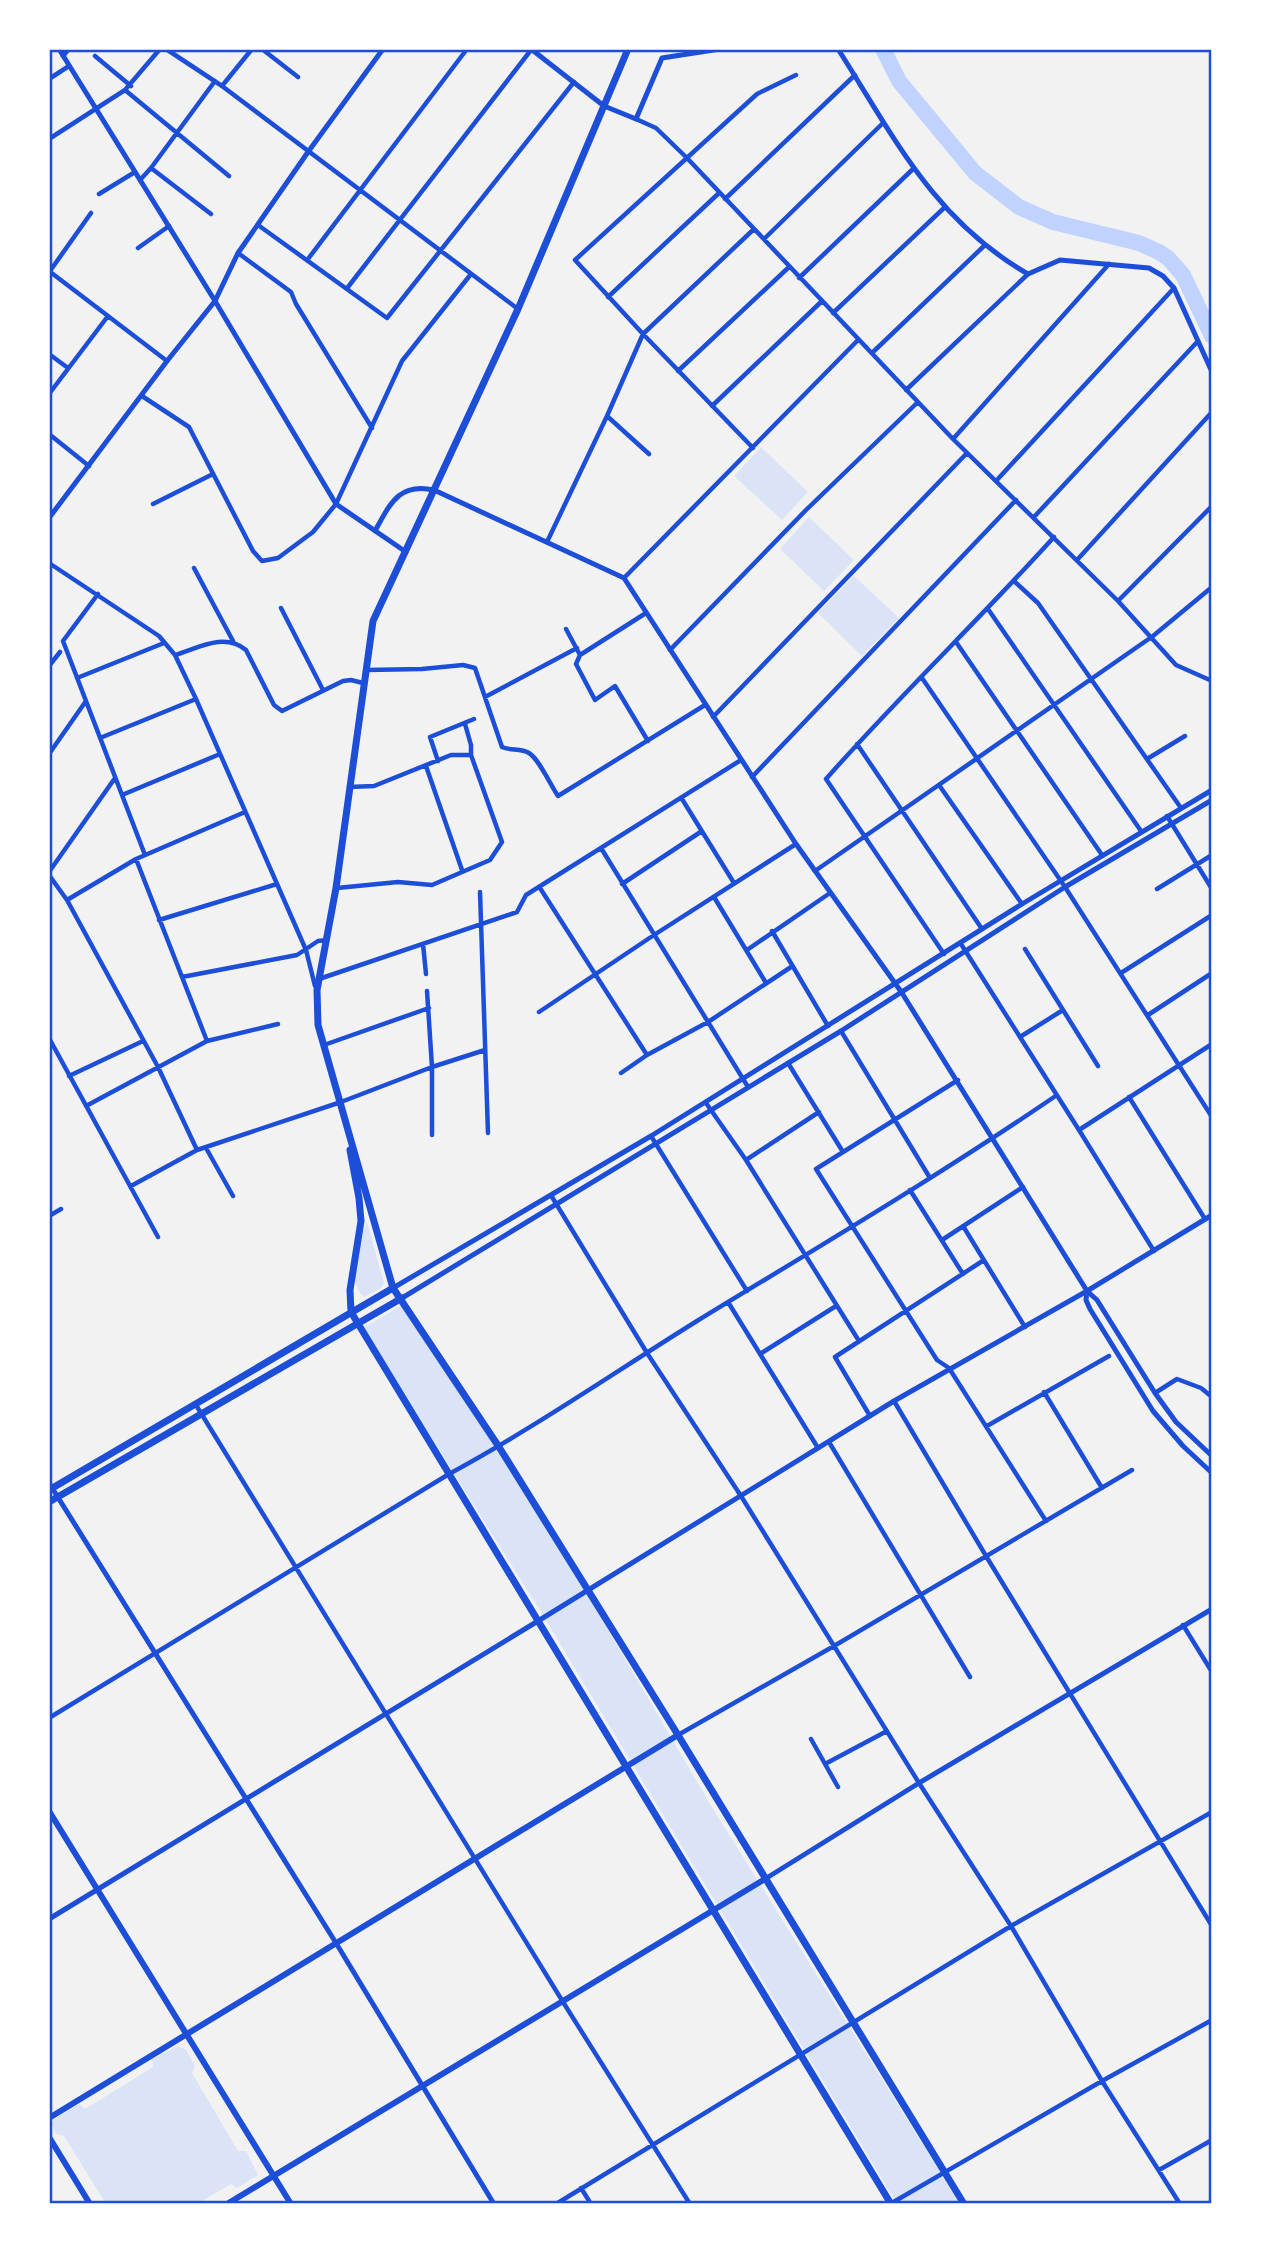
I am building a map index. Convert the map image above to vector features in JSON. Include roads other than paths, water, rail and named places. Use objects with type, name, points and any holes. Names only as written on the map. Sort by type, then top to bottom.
[{"type":"main road","points":[[628,49],[518,309],[373,621],[336,888],[318,979],[318,1025],[393,1288],[499,1447],[964,2204]]},
{"type":"main road","points":[[341,1102],[361,1221],[349,1290],[351,1312],[890,2204]]},
{"type":"main road","points":[[50,1487],[393,1288]]},
{"type":"main road","points":[[49,1503],[402,1298]]},
{"type":"main road","points":[[49,2118],[678,1735]]},
{"type":"main road","points":[[49,1811],[291,2204]]},
{"type":"main road","points":[[227,2204],[765,1879]]},
{"type":"main road","points":[[49,2137],[90,2204]]},
{"type":"street","points":[[59,49],[215,301],[336,504],[406,552]]},
{"type":"street","points":[[63,56],[69,49]]},
{"type":"street","points":[[49,139],[131,86],[160,49]]},
{"type":"street","points":[[166,49],[222,86],[518,309]]},
{"type":"street","points":[[222,86],[252,49]]},
{"type":"street","points":[[262,49],[299,77]]},
{"type":"street","points":[[49,518],[167,360],[215,301],[238,254],[383,49]]},
{"type":"street","points":[[308,259],[467,49]]},
{"type":"street","points":[[348,287],[531,49],[604,106],[656,128],[953,439],[1153,636],[1177,665],[1212,681]]},
{"type":"street","points":[[636,118],[663,58],[720,49]]},
{"type":"street","points":[[838,49],[913,169],[945,207],[985,245],[1028,274]]},
{"type":"street","points":[[95,57],[131,86]]},
{"type":"street","points":[[49,79],[69,66]]},
{"type":"street","points":[[753,447],[575,260],[757,94],[796,75]]},
{"type":"street","points":[[725,199],[855,75]]},
{"type":"street","points":[[139,180],[151,168],[215,82]]},
{"type":"street","points":[[258,225],[348,287],[387,318],[574,82]]},
{"type":"street","points":[[125,90],[176,135],[229,176]]},
{"type":"street","points":[[764,239],[883,123]]},
{"type":"street","points":[[151,168],[211,214]]},
{"type":"street","points":[[799,278],[913,169]]},
{"type":"street","points":[[99,194],[135,172]]},
{"type":"street","points":[[608,297],[719,193]]},
{"type":"street","points":[[833,313],[945,207]]},
{"type":"street","points":[[92,213],[49,271],[167,360]]},
{"type":"street","points":[[138,248],[169,226]]},
{"type":"street","points":[[547,542],[643,334],[754,229]]},
{"type":"street","points":[[872,353],[985,245]]},
{"type":"street","points":[[238,254],[291,292],[372,429]]},
{"type":"street","points":[[906,390],[1028,274],[1060,260],[1149,268],[1163,276],[1174,288],[1212,372]]},
{"type":"street","points":[[953,439],[1110,264]]},
{"type":"street","points":[[678,371],[789,267]]},
{"type":"street","points":[[142,396],[189,428],[253,551],[262,561],[278,558],[313,532],[336,504],[402,361],[471,274]]},
{"type":"street","points":[[996,481],[1174,288]]},
{"type":"street","points":[[712,406],[822,301]]},
{"type":"street","points":[[49,394],[108,316]]},
{"type":"street","points":[[624,578],[858,340]]},
{"type":"street","points":[[1034,517],[1198,341]]},
{"type":"street","points":[[49,354],[68,368]]},
{"type":"street","points":[[670,650],[807,509],[918,402]]},
{"type":"street","points":[[1077,560],[1212,412]]},
{"type":"street","points":[[607,416],[649,454]]},
{"type":"street","points":[[49,434],[89,466]]},
{"type":"street","points":[[713,718],[967,453]]},
{"type":"street","points":[[153,504],[213,474]]},
{"type":"street","points":[[375,531],[388,506],[403,491],[420,486],[434,490],[624,578],[796,844],[902,993],[1087,1292],[1097,1300],[1176,1422],[1212,1456]]},
{"type":"street","points":[[752,777],[1016,500]]},
{"type":"street","points":[[1118,601],[1212,506]]},
{"type":"street","points":[[944,954],[826,779],[1054,537]]},
{"type":"street","points":[[49,563],[98,594],[165,643],[175,655],[306,950],[317,990]]},
{"type":"street","points":[[194,568],[233,641],[246,650],[279,710],[286,710],[347,680],[363,683]]},
{"type":"street","points":[[1014,581],[1038,603],[1181,808]]},
{"type":"street","points":[[815,871],[1153,636],[1212,587]]},
{"type":"street","points":[[1206,592],[1212,598]]},
{"type":"street","points":[[98,594],[63,641],[145,855]]},
{"type":"street","points":[[281,608],[323,691]]},
{"type":"street","points":[[988,609],[1141,831]]},
{"type":"street","points":[[646,612],[580,655],[576,664],[595,700],[615,686],[648,741]]},
{"type":"street","points":[[566,629],[580,655]]},
{"type":"street","points":[[175,655],[216,642],[233,641]]},
{"type":"street","points":[[956,642],[1102,855]]},
{"type":"street","points":[[77,677],[165,643]]},
{"type":"street","points":[[485,697],[577,648]]},
{"type":"street","points":[[49,666],[60,652]]},
{"type":"street","points":[[366,670],[470,665],[475,668],[501,744],[505,749],[524,751],[533,757],[558,796],[705,705]]},
{"type":"street","points":[[922,678],[1065,887],[1212,1117]]},
{"type":"street","points":[[100,738],[196,699]]},
{"type":"street","points":[[49,754],[86,701]]},
{"type":"street","points":[[438,761],[430,737],[474,719]]},
{"type":"street","points":[[336,888],[398,882],[432,885],[490,860],[502,842],[471,755],[471,745],[464,724]]},
{"type":"street","points":[[1147,759],[1185,736]]},
{"type":"street","points":[[857,744],[982,930]]},
{"type":"street","points":[[122,795],[220,754]]},
{"type":"street","points":[[349,786],[374,786],[451,755],[471,755]]},
{"type":"street","points":[[318,979],[517,912],[526,895],[741,760]]},
{"type":"street","points":[[426,766],[462,870]]},
{"type":"street","points":[[115,778],[49,873],[67,900],[158,1067],[197,1150]]},
{"type":"street","points":[[939,785],[1022,904]]},
{"type":"street","points":[[393,1288],[552,1197],[1022,904],[1212,790]]},
{"type":"street","points":[[682,799],[734,883]]},
{"type":"street","points":[[402,1298],[841,1031],[1065,887],[1212,800]]},
{"type":"street","points":[[67,900],[136,859],[245,812]]},
{"type":"street","points":[[1167,816],[1212,889]]},
{"type":"street","points":[[622,884],[702,831]]},
{"type":"street","points":[[539,1012],[654,934],[796,844]]},
{"type":"street","points":[[601,849],[748,1087]]},
{"type":"street","points":[[1157,889],[1212,855]]},
{"type":"street","points":[[136,859],[207,1041]]},
{"type":"street","points":[[159,920],[277,884]]},
{"type":"street","points":[[540,888],[647,1055]]},
{"type":"street","points":[[480,892],[488,1133]]},
{"type":"street","points":[[747,950],[830,893]]},
{"type":"street","points":[[713,897],[766,983]]},
{"type":"street","points":[[1121,973],[1212,915]]},
{"type":"street","points":[[772,932],[828,1027]]},
{"type":"street","points":[[181,977],[297,954],[318,941],[327,940]]},
{"type":"street","points":[[423,944],[426,974]]},
{"type":"street","points":[[961,944],[1154,1252]]},
{"type":"street","points":[[1026,949],[1098,1066]]},
{"type":"street","points":[[621,1073],[647,1055],[708,1022],[792,967]]},
{"type":"street","points":[[1148,1015],[1212,973]]},
{"type":"street","points":[[427,991],[432,1067],[432,1135]]},
{"type":"street","points":[[323,1045],[429,1008]]},
{"type":"street","points":[[1020,1037],[1063,1010]]},
{"type":"street","points":[[86,1106],[207,1041],[278,1024]]},
{"type":"street","points":[[841,1031],[930,1178]]},
{"type":"street","points":[[49,1038],[158,1237]]},
{"type":"street","points":[[69,1076],[143,1041]]},
{"type":"street","points":[[1079,1130],[1212,1044]]},
{"type":"street","points":[[131,1186],[197,1150],[485,1050]]},
{"type":"street","points":[[789,1063],[843,1152]]},
{"type":"street","points":[[958,1080],[816,1169],[937,1360],[950,1368],[1045,1521]]},
{"type":"street","points":[[49,1718],[449,1474],[499,1447],[993,1139],[1057,1096]]},
{"type":"street","points":[[1129,1097],[1205,1219]]},
{"type":"street","points":[[706,1103],[746,1160],[859,1341]]},
{"type":"street","points":[[746,1160],[819,1112]]},
{"type":"street","points":[[651,1136],[747,1291]]},
{"type":"street","points":[[206,1147],[233,1196]]},
{"type":"street","points":[[942,1241],[1023,1186]]},
{"type":"street","points":[[910,1190],[963,1274]]},
{"type":"street","points":[[552,1197],[647,1353],[741,1496],[919,1783],[1012,1926],[1102,2081],[1180,2204]]},
{"type":"street","points":[[49,1216],[61,1209]]},
{"type":"street","points":[[49,1919],[538,1622],[894,1401],[1087,1292],[1212,1215]]},
{"type":"street","points":[[964,1226],[1025,1326]]},
{"type":"street","points":[[870,1416],[835,1357],[984,1260]]},
{"type":"street","points":[[1087,1292],[1086,1300],[1090,1310],[1143,1397],[1175,1437],[1212,1474]]},
{"type":"street","points":[[728,1302],[818,1448]]},
{"type":"street","points":[[760,1354],[836,1306]]},
{"type":"street","points":[[987,1426],[1108,1356]]},
{"type":"street","points":[[1155,1393],[1177,1379],[1201,1388],[1212,1397]]},
{"type":"street","points":[[1044,1392],[1102,1488]]},
{"type":"street","points":[[894,1401],[1212,1926]]},
{"type":"street","points":[[195,1405],[689,2202],[680,2204]]},
{"type":"street","points":[[829,1442],[970,1677]]},
{"type":"street","points":[[678,1735],[1132,1470]]},
{"type":"street","points":[[50,1487],[336,1943],[494,2204]]},
{"type":"street","points":[[765,1879],[919,1783],[1212,1609]]},
{"type":"street","points":[[1183,1625],[1212,1672]]},
{"type":"street","points":[[825,1764],[887,1731]]},
{"type":"street","points":[[811,1739],[838,1787]]},
{"type":"street","points":[[556,2204],[1012,1926],[1212,1812]]},
{"type":"street","points":[[890,2204],[1212,2020]]},
{"type":"street","points":[[1158,2170],[1212,2140]]},
{"type":"street","points":[[582,2188],[591,2204]]},
{"type":"waterway","points":[[883,49],[899,81],[975,173],[1019,207],[1053,222],[1139,243],[1168,258],[1183,275],[1212,336]]}]
